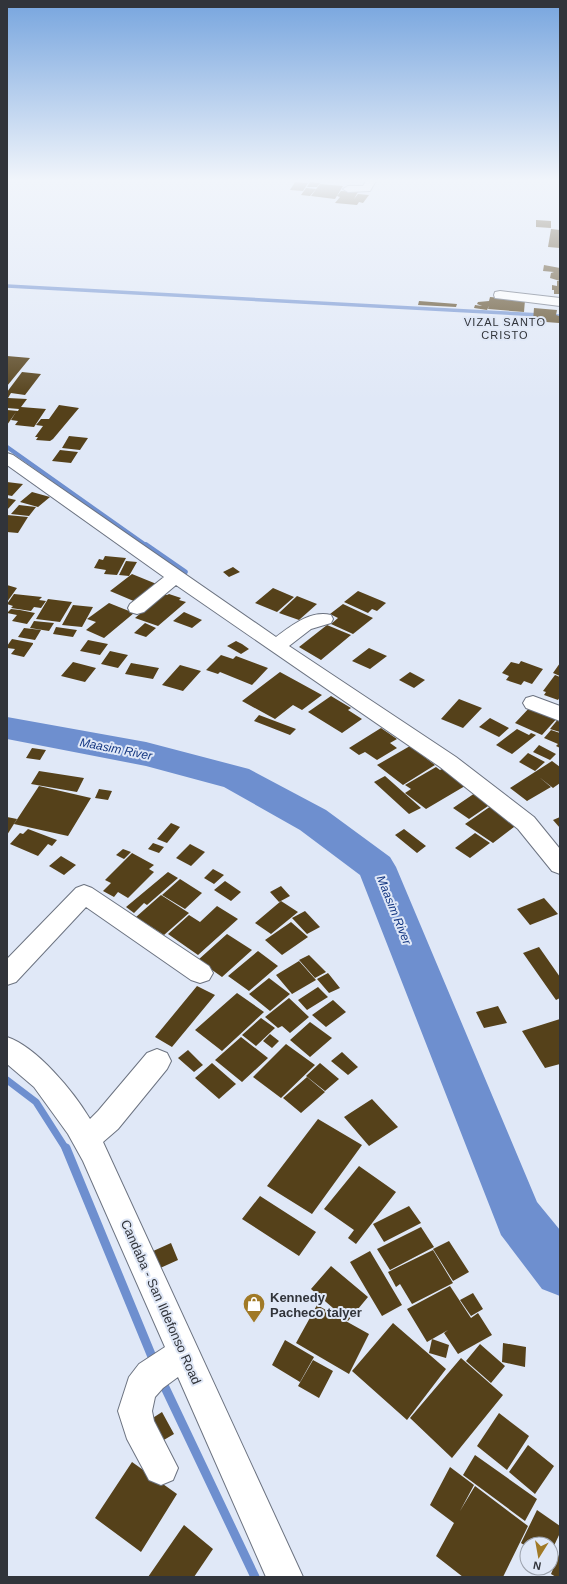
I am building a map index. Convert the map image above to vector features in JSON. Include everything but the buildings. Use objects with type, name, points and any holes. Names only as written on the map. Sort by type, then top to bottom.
[{"type":"street","points":[[500,295],[560,302]]},
{"type":"street","points":[[7,458],[276,646],[454,767],[526,823],[560,865]]},
{"type":"street","points":[[137,608],[176,576]]},
{"type":"street","points":[[276,646],[304,625],[324,619]]},
{"type":"street","points":[[533,703],[560,714]]},
{"type":"street","points":[[7,975],[84,894],[200,974]]},
{"type":"street","name":"Candaba - San Ildefonso Road","points":[[7,1048],[44,1079],[78,1125],[94,1154],[167,1365],[285,1577]]},
{"type":"street","points":[[86,1140],[108,1120],[157,1061]]},
{"type":"street","points":[[161,1468],[139,1427],[135,1411],[141,1389],[167,1365]]},
{"type":"waterway","points":[[7,286],[560,316]]},
{"type":"waterway","points":[[7,447],[147,546]]},
{"type":"waterway","points":[[146,545],[185,572]]},
{"type":"waterway","name":"Maasim River","points":[[7,728],[146,754],[236,778],[313,820],[376,867],[519,1218],[560,1271]]},
{"type":"waterway","points":[[7,1080],[36,1102],[66,1149]]},
{"type":"waterway","points":[[66,1148],[155,1364]]},
{"type":"waterway","points":[[161,1379],[255,1577]]},
{"type":"place","name":"Kennedy Pacheco talyer","points":[[254,1324]]},
{"type":"district","name":"VIZAL SANTO CRISTO","points":[[505,328]]}]
